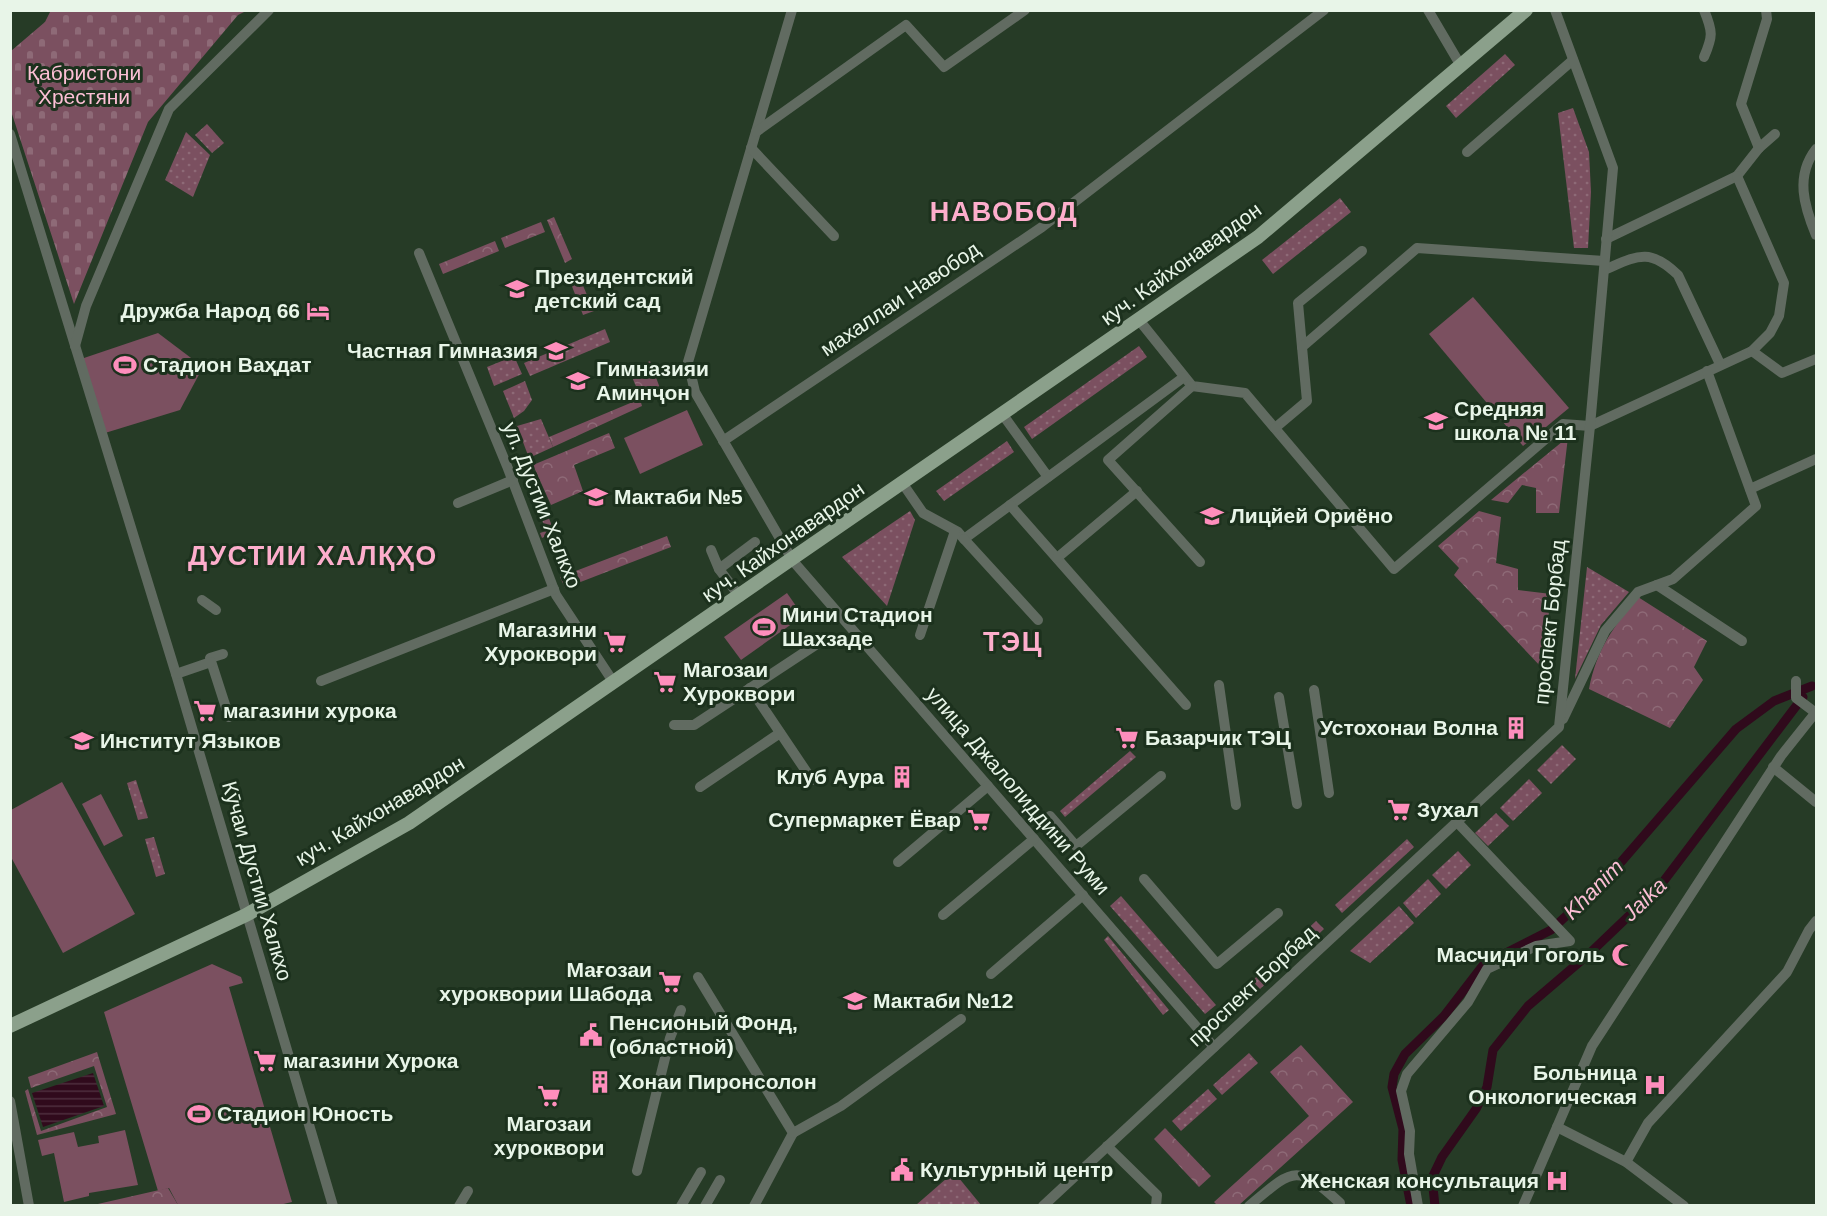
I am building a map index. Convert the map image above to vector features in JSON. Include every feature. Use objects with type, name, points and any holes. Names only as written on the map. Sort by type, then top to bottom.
[{"type":"main road","name":"куч. Кайхонавардон","points":[[10,1026],[246,915],[409,823],[740,597],[1258,237],[1526,10]]},
{"type":"street","points":[[75,347],[86,306],[169,109],[269,10]]},
{"type":"street","name":"улица Джалолиддини Руми","points":[[792,10],[688,362],[695,392],[792,561],[1214,1047]]},
{"type":"street","points":[[756,132],[906,25],[944,66],[1025,10]]},
{"type":"street","name":"махаллаи Навобод","points":[[723,441],[1042,227],[1324,10]]},
{"type":"street","points":[[1428,10],[1461,66]]},
{"type":"street","name":"проспект Борбад","points":[[1043,1206],[1559,727],[1590,426],[1613,168],[1555,10]]},
{"type":"street","points":[[1704,10],[1711,27],[1712,39],[1704,57]]},
{"type":"street","points":[[1759,148],[1741,104],[1767,18],[1766,10]]},
{"type":"street","points":[[1467,153],[1573,60]]},
{"type":"street","name":"Кӯчаи Дустии Халкхо","points":[[10,134],[176,674],[333,1206]]},
{"type":"street","points":[[1606,239],[1737,176],[1759,148],[1774,134]]},
{"type":"street","points":[[751,148],[834,236]]},
{"type":"street","points":[[1816,148],[1802,186],[1806,210],[1816,235]]},
{"type":"street","points":[[1139,320],[1192,386],[1245,393],[1394,569],[1563,424],[1590,426],[1752,351],[1770,333],[1779,316],[1784,283],[1737,176]]},
{"type":"street","points":[[1302,347],[1417,248],[1604,265],[1638,256],[1656,257],[1678,274],[1720,364]]},
{"type":"street","points":[[1275,428],[1307,401],[1298,303],[1362,251]]},
{"type":"street","name":"ул. Дустии Халкхо","points":[[419,253],[513,480],[554,589],[614,683]]},
{"type":"street","points":[[1752,351],[1782,373],[1816,359]]},
{"type":"street","points":[[1559,727],[1605,631],[1638,592],[1673,579],[1756,506],[1707,371]]},
{"type":"street","points":[[964,539],[1184,377]]},
{"type":"street","points":[[1192,386],[1108,460],[1200,562]]},
{"type":"street","points":[[1002,415],[1048,477]]},
{"type":"street","points":[[1750,489],[1816,459]]},
{"type":"street","points":[[458,503],[513,480]]},
{"type":"street","points":[[903,484],[923,513],[955,531],[964,539],[1038,620]]},
{"type":"street","points":[[1057,558],[1137,491]]},
{"type":"street","points":[[1010,505],[1186,705]]},
{"type":"street","points":[[920,635],[955,531]]},
{"type":"street","points":[[719,569],[755,542]]},
{"type":"street","points":[[711,550],[719,569],[740,597]]},
{"type":"street","points":[[1657,585],[1742,641]]},
{"type":"street","points":[[321,681],[554,589]]},
{"type":"street","points":[[202,600],[216,610]]},
{"type":"street","points":[[674,725],[694,725],[817,644]]},
{"type":"street","points":[[223,654],[210,658],[229,717]]},
{"type":"street","points":[[176,674],[211,662]]},
{"type":"street","points":[[1523,1206],[1592,1046],[1773,767],[1816,713],[1796,698],[1796,681]]},
{"type":"street","points":[[1219,685],[1236,806]]},
{"type":"street","points":[[750,688],[812,780]]},
{"type":"street","points":[[1314,690],[1329,793]]},
{"type":"street","points":[[1279,697],[1297,804]]},
{"type":"street","points":[[700,787],[780,733]]},
{"type":"street","points":[[1773,767],[1816,802]]},
{"type":"street","points":[[1050,816],[1077,846],[1161,776]]},
{"type":"street","points":[[898,862],[988,786]]},
{"type":"street","points":[[1418,1206],[1409,1154],[1410,1131],[1401,1091],[1407,1074],[1468,1002],[1487,969],[1536,946],[1570,941],[1457,822]]},
{"type":"street","points":[[943,915],[1034,839]]},
{"type":"street","points":[[1144,879],[1217,964],[1278,913]]},
{"type":"street","points":[[991,974],[1083,895]]},
{"type":"street","points":[[1626,1162],[1648,1123],[1787,972],[1816,921]]},
{"type":"street","points":[[698,977],[793,1133]]},
{"type":"street","points":[[637,1171],[670,1038],[681,1010]]},
{"type":"street","points":[[754,1206],[793,1133],[841,1106],[961,1019]]},
{"type":"street","points":[[10,1101],[28,1206]]},
{"type":"street","points":[[1557,1127],[1626,1162],[1684,1206]]},
{"type":"street","points":[[1107,1146],[1157,1195],[1156,1206]]},
{"type":"street","points":[[681,1206],[701,1172]]},
{"type":"street","points":[[1249,1206],[1280,1180],[1299,1175],[1314,1179],[1340,1203]]},
{"type":"street","points":[[705,1206],[720,1180]]},
{"type":"street","points":[[459,1206],[468,1191]]},
{"type":"green space","name":"Қабристони Хрестяни","points":[[51,10],[246,11],[238,15],[148,122],[74,304],[11,111],[11,51],[45,22]]},
{"type":"green space","points":[[1505,54],[1515,65],[1456,118],[1446,106]]},
{"type":"green space","points":[[1573,108],[1589,152],[1591,192],[1588,248],[1574,248],[1558,113]]},
{"type":"green space","points":[[207,124],[224,143],[212,153],[195,135]]},
{"type":"green space","points":[[186,132],[210,155],[193,197],[165,180]]},
{"type":"green space","points":[[1340,198],[1351,212],[1273,274],[1262,260]]},
{"type":"green space","points":[[554,217],[572,259],[565,263],[547,220]]},
{"type":"green space","points":[[541,222],[545,232],[505,248],[501,238]]},
{"type":"green space","points":[[495,241],[499,251],[443,274],[439,264]]},
{"type":"green space","points":[[577,272],[594,311],[583,315],[568,276]]},
{"type":"green space","points":[[1473,297],[1569,408],[1523,446],[1429,334]]},
{"type":"green space","points":[[605,329],[610,342],[530,376],[524,363]]},
{"type":"green space","points":[[158,333],[203,367],[180,410],[105,433],[81,359]]},
{"type":"green space","points":[[1139,346],[1147,357],[1032,439],[1024,427]]},
{"type":"green space","points":[[514,356],[522,374],[494,386],[487,367]]},
{"type":"green space","points":[[650,361],[661,391],[641,398],[629,370]]},
{"type":"green space","points":[[525,381],[532,400],[524,411],[514,418],[503,391]]},
{"type":"green space","points":[[640,399],[642,406],[553,447],[549,437]]},
{"type":"green space","points":[[687,410],[703,445],[640,474],[624,438]]},
{"type":"green space","points":[[541,419],[553,447],[529,458],[517,426]]},
{"type":"green space","points":[[609,433],[615,448],[574,465],[583,491],[551,505],[533,465]]},
{"type":"green space","points":[[1568,437],[1559,513],[1536,513],[1536,488],[1522,485],[1508,503],[1491,500]]},
{"type":"green space","points":[[1007,441],[1014,452],[944,501],[936,491]]},
{"type":"green space","points":[[536,485],[552,526],[550,534],[542,538],[540,533],[546,531],[530,487]]},
{"type":"green space","points":[[910,511],[915,520],[887,606],[842,557]]},
{"type":"green space","points":[[1479,511],[1501,517],[1496,563],[1518,569],[1518,590],[1551,594],[1542,668],[1454,575],[1459,568],[1438,546]]},
{"type":"green space","points":[[667,536],[671,547],[565,588],[560,577]]},
{"type":"green space","points":[[1587,567],[1629,592],[1601,625],[1575,679]]},
{"type":"green space","name":"Мини Стадион Шахзаде","points":[[787,593],[803,616],[741,660],[724,637]]},
{"type":"green space","points":[[1638,597],[1707,641],[1694,667],[1703,680],[1670,728],[1589,689],[1601,650]]},
{"type":"green space","points":[[1562,745],[1576,759],[1551,784],[1537,770]]},
{"type":"green space","points":[[1130,751],[1136,757],[1065,817],[1060,811]]},
{"type":"green space","points":[[1529,779],[1542,793],[1513,821],[1500,808]]},
{"type":"green space","points":[[136,780],[148,818],[138,820],[127,783]]},
{"type":"green space","points":[[62,782],[135,914],[63,953],[11,857],[11,810]]},
{"type":"green space","points":[[101,794],[123,836],[104,846],[82,804]]},
{"type":"green space","points":[[1496,813],[1509,826],[1488,846],[1475,833]]},
{"type":"green space","points":[[154,837],[165,874],[156,877],[145,839]]},
{"type":"green space","points":[[1407,839],[1414,847],[1342,913],[1335,905]]},
{"type":"green space","points":[[1458,851],[1471,865],[1446,889],[1432,875]]},
{"type":"green space","points":[[1428,879],[1441,894],[1416,918],[1403,903]]},
{"type":"green space","points":[[1121,896],[1216,1005],[1205,1014],[1110,906]]},
{"type":"green space","points":[[1399,906],[1414,923],[1370,963],[1350,951]]},
{"type":"green space","points":[[1316,921],[1324,929],[1260,989],[1252,981]]},
{"type":"green space","points":[[1108,936],[1169,1010],[1163,1015],[1104,940]]},
{"type":"green space","points":[[212,964],[241,977],[243,983],[229,987],[292,1202],[275,1206],[178,1205],[169,1188],[158,1191],[104,1012]]},
{"type":"green space","points":[[1301,1045],[1353,1102],[1239,1205],[1217,1205],[1214,1202],[1309,1116],[1270,1072]]},
{"type":"green space","points":[[97,1052],[116,1114],[37,1135],[25,1091],[28,1089],[41,1131],[107,1107],[94,1066],[31,1088],[28,1077]]},
{"type":"green space","points":[[1249,1053],[1258,1063],[1222,1095],[1213,1085]]},
{"type":"green space","points":[[1208,1089],[1217,1099],[1181,1131],[1172,1121]]},
{"type":"green space","points":[[1165,1128],[1211,1176],[1199,1187],[1154,1139]]},
{"type":"green space","points":[[125,1130],[138,1185],[89,1193],[89,1196],[64,1202],[54,1153],[42,1156],[38,1140],[74,1132],[78,1147],[99,1143],[98,1136]]},
{"type":"green space","points":[[954,1172],[981,1205],[916,1205]]},
{"type":"green space","points":[[168,1188],[178,1205],[89,1206]]},
{"type":"shaded area","points":[[93,1073],[104,1106],[43,1127],[32,1093]]},
{"type":"waterway","name":"Khanim","points":[[1411,1206],[1402,1160],[1403,1129],[1392,1087],[1394,1074],[1405,1054],[1444,1016],[1484,964],[1551,930],[1609,876],[1736,729],[1774,701],[1812,686]]},
{"type":"waterway","name":"Jaika","points":[[1435,1206],[1432,1178],[1442,1157],[1476,1109],[1487,1087],[1493,1050],[1528,1006],[1590,953],[1660,886],[1803,697]]},
{"type":"place","name":"Президентский детский сад","points":[[517,289]]},
{"type":"place","name":"Дружба Народ 66","points":[[318,311]]},
{"type":"place","name":"Частная Гимназия","points":[[556,351]]},
{"type":"place","name":"Стадион Ваҳдат","points":[[125,365]]},
{"type":"place","name":"Гимназияи Аминҷон","points":[[578,381]]},
{"type":"place","name":"Средняя школа № 11","points":[[1436,421]]},
{"type":"place","name":"Мактаби №5","points":[[596,497]]},
{"type":"place","name":"Лицйей Ориёно","points":[[1212,516]]},
{"type":"place","name":"Мини Стадион Шахзаде","points":[[764,627]]},
{"type":"place","name":"Магазини Хуроквори","points":[[615,642]]},
{"type":"place","name":"Магозаи Хуроквори","points":[[665,682]]},
{"type":"place","name":"магазини хурока","points":[[205,711]]},
{"type":"place","name":"Устохонаи Волна","points":[[1516,728]]},
{"type":"place","name":"Базарчик ТЭЦ","points":[[1127,738]]},
{"type":"place","name":"Институт Языков","points":[[82,741]]},
{"type":"place","name":"Клуб Аура","points":[[902,777]]},
{"type":"place","name":"Зухал","points":[[1399,810]]},
{"type":"place","name":"Супермаркет Ёвар","points":[[979,820]]},
{"type":"place","name":"Масчиди Гоголь","points":[[1623,955]]},
{"type":"place","name":"Мағозаи хуроквории Шабода","points":[[670,982]]},
{"type":"place","name":"Мактаби №12","points":[[855,1001]]},
{"type":"place","name":"Пенсионый Фонд, (областной)","points":[[591,1035]]},
{"type":"place","name":"магазини Хурока","points":[[265,1061]]},
{"type":"place","name":"Хонаи Пиронсолон","points":[[600,1082]]},
{"type":"place","name":"Больница Онкологическая","points":[[1655,1085]]},
{"type":"place","name":"Магозаи хуроквори","points":[[549,1096]]},
{"type":"place","name":"Стадион Юность","points":[[199,1114]]},
{"type":"place","name":"Культурный центр","points":[[902,1170]]},
{"type":"place","name":"Женская консультация","points":[[1557,1181]]},
{"type":"district","name":"НАВОБОД","points":[[1004,212]]},
{"type":"district","name":"ДУСТИИ ХАЛҚҲО","points":[[313,556]]},
{"type":"district","name":"ТЭЦ","points":[[1013,642]]}]
